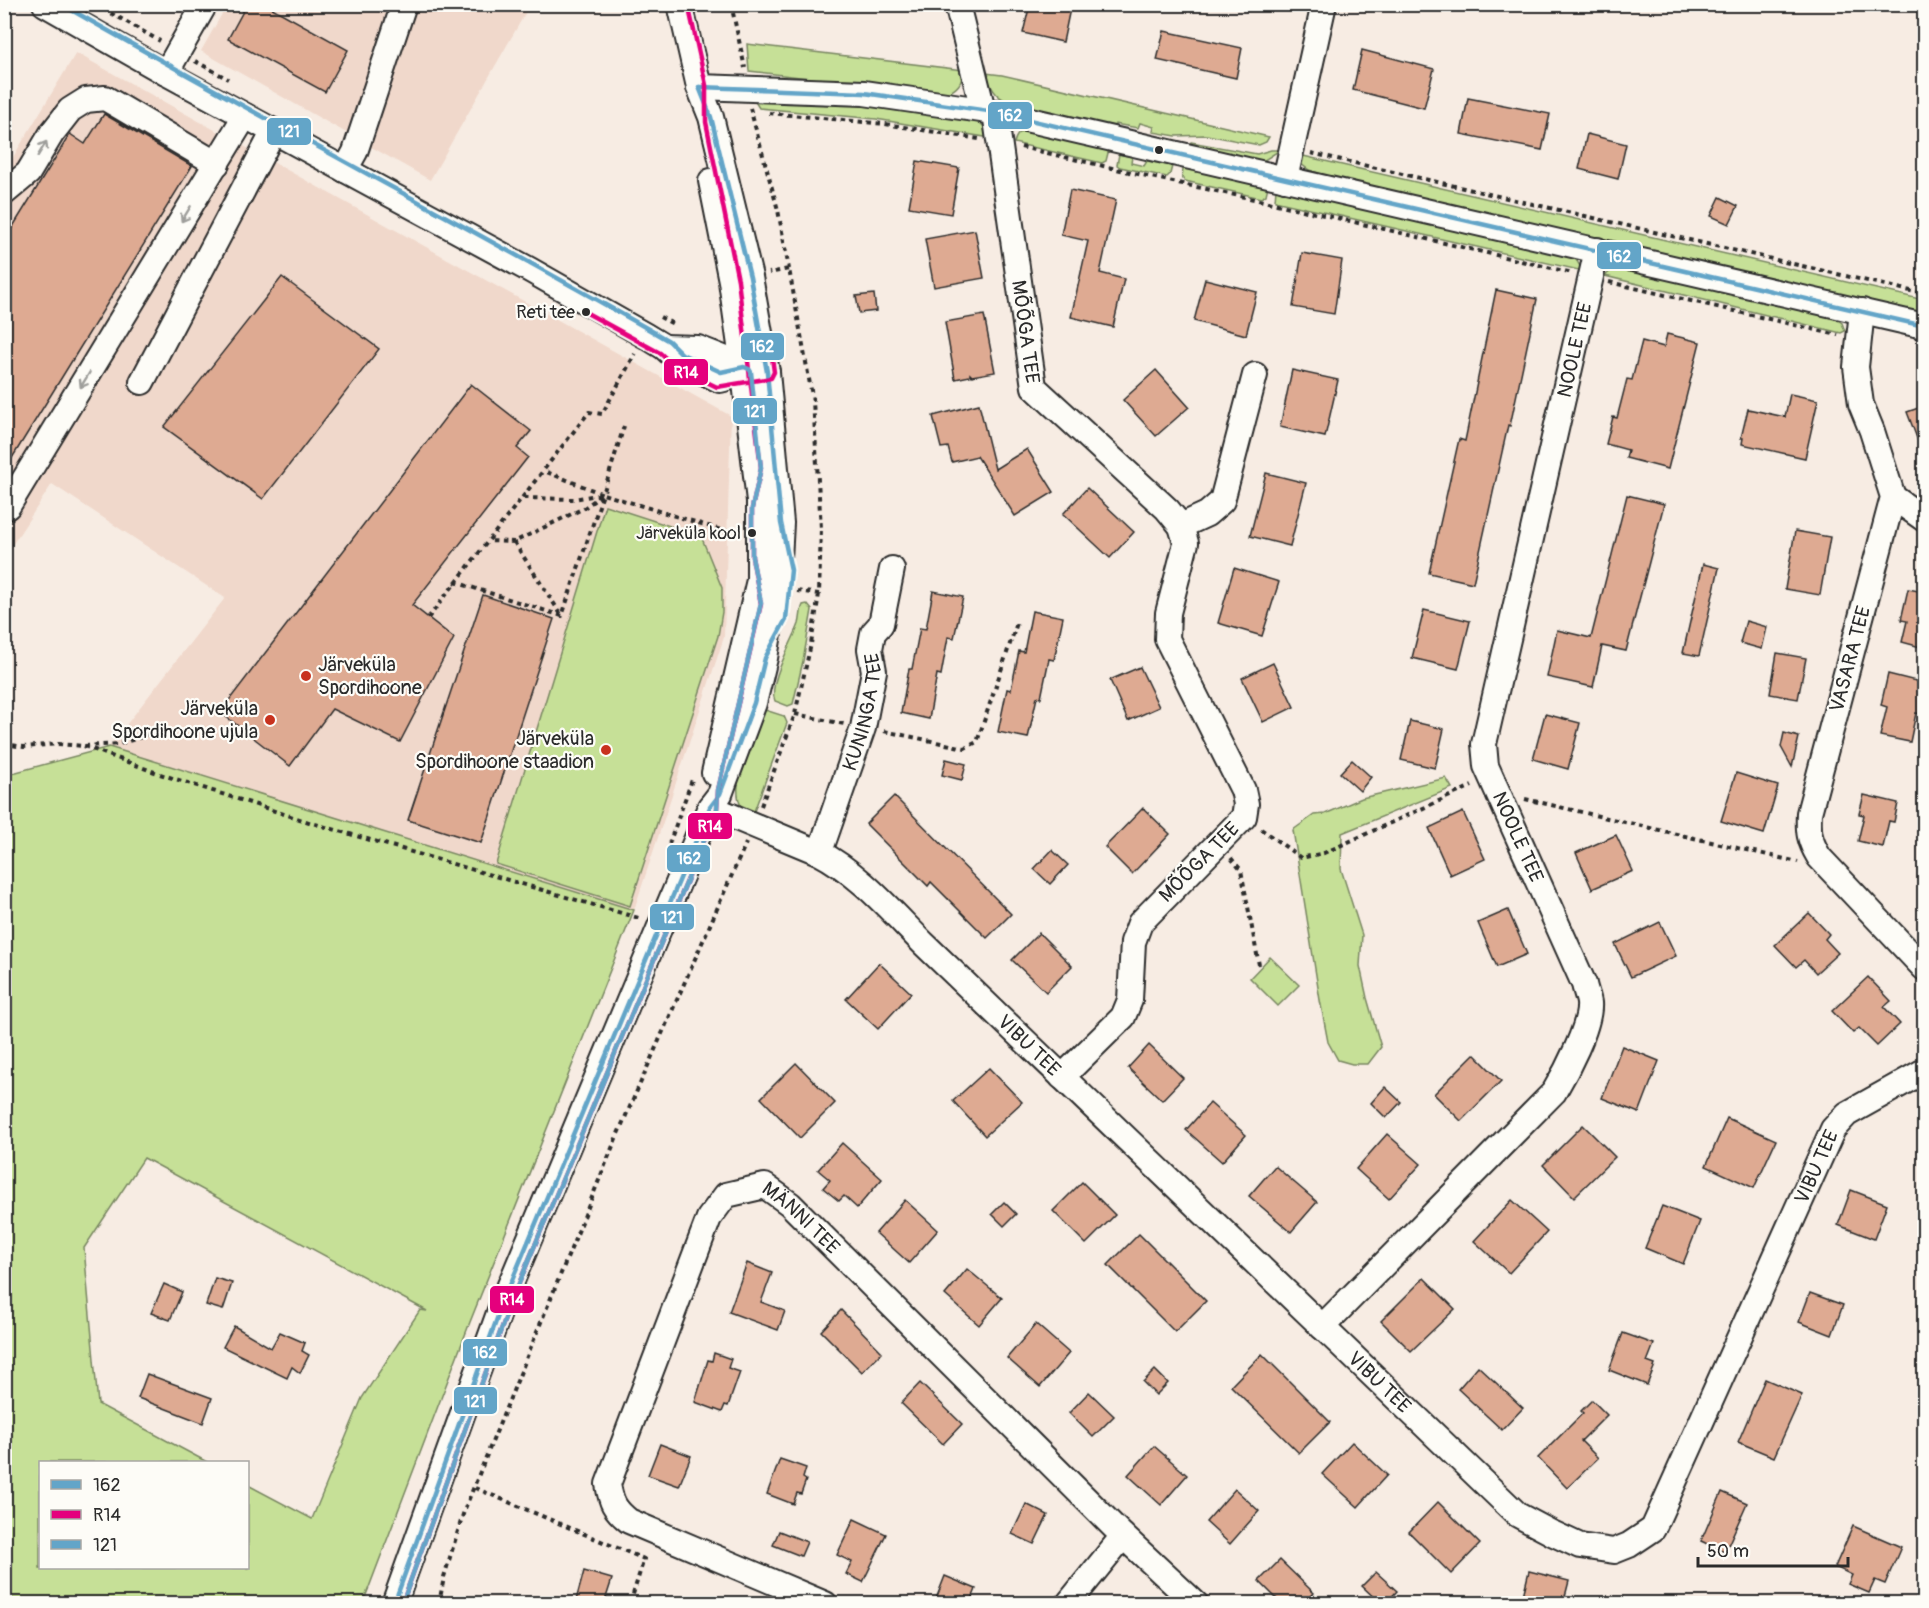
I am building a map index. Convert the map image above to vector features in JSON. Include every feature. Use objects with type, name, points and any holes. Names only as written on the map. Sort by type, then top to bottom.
[{"type":"street","points":[[45,4],[166,73],[530,270],[664,347],[678,360],[720,380],[756,373]]},
{"type":"street","points":[[166,73],[205,4]]},
{"type":"street","points":[[345,170],[355,152],[404,4]]},
{"type":"street","points":[[680,4],[699,87],[711,117],[750,277],[756,373],[754,468],[759,501],[759,580],[710,789],[710,807]]},
{"type":"street","name":"MÕÕGA TEE","points":[[957,4],[1000,142],[1034,387],[1167,509],[1181,526],[1186,543],[1168,613],[1167,639],[1243,790],[1246,804],[1244,817],[1140,923],[1133,942],[1131,1000],[1123,1017],[1062,1077]]},
{"type":"street","points":[[1285,179],[1324,4]]},
{"type":"street","points":[[699,87],[864,93],[989,111],[1924,326]]},
{"type":"street","points":[[4,193],[28,173],[52,133],[70,110],[86,100],[105,98],[217,164]]},
{"type":"street","points":[[4,509],[8,506],[245,116]]},
{"type":"street","points":[[142,382],[274,131]]},
{"type":"street","name":"NOOLE TEE","points":[[1322,1327],[1554,1092],[1567,1070],[1588,1017],[1589,1002],[1584,984],[1486,766],[1484,744],[1597,250]]},
{"type":"street","points":[[1862,311],[1856,367],[1861,404],[1893,497],[1924,519]]},
{"type":"street","points":[[395,1602],[503,1302],[710,807],[720,794],[754,703],[765,658],[778,578],[781,523],[756,373]]},
{"type":"street","points":[[1181,526],[1207,514],[1222,501],[1255,375]]},
{"type":"street","name":"VASARA TEE","points":[[1893,497],[1809,813],[1808,830],[1811,843],[1819,857],[1924,968]]},
{"type":"street","name":"KUNINGA TEE","points":[[818,852],[863,728],[874,671],[870,649],[873,633],[881,624],[892,569]]},
{"type":"street","name":"VIBU TEE","points":[[710,807],[831,858],[867,888],[1518,1515],[1580,1546],[1614,1551],[1629,1545],[1653,1528],[1833,1129],[1848,1114],[1924,1071]]},
{"type":"street","name":"MÄNNI TEE","points":[[825,1604],[629,1521],[618,1512],[610,1500],[608,1484],[709,1218],[726,1195],[765,1186],[790,1204],[1123,1536],[1196,1604]]},
{"type":"street","points":[[1068,1604],[1123,1536]]},
{"type":"path","points":[[95,4],[231,81]]},
{"type":"path","points":[[731,4],[745,66],[750,111],[778,210],[789,269]]},
{"type":"path","points":[[750,111],[885,124],[1000,142],[1859,340]]},
{"type":"path","points":[[1292,148],[1924,294]]},
{"type":"path","points":[[657,315],[676,325]]},
{"type":"path","points":[[428,618],[589,412],[602,414],[640,346]]},
{"type":"path","points":[[562,616],[624,426]]},
{"type":"path","points":[[544,471],[603,494],[731,533]]},
{"type":"path","points":[[523,498],[574,499],[603,494]]},
{"type":"path","points":[[488,541],[514,542],[584,508],[603,494]]},
{"type":"path","points":[[514,542],[562,616]]},
{"type":"path","points":[[455,582],[562,616]]},
{"type":"path","points":[[797,591],[819,594]]},
{"type":"path","points":[[795,714],[965,748],[977,742],[1018,620]]},
{"type":"path","points":[[4,744],[24,747],[58,744],[84,746],[119,744],[154,732]]},
{"type":"path","points":[[84,746],[160,774],[312,823],[642,919],[646,908]]},
{"type":"path","points":[[665,854],[696,768]]},
{"type":"path","points":[[1244,817],[1301,858],[1324,853],[1496,788],[1525,799],[1798,862],[1819,857]]},
{"type":"path","points":[[1224,851],[1241,870],[1259,965]]},
{"type":"path","points":[[439,1604],[444,1577],[464,1511],[475,1488],[644,1559],[630,1604]]},
{"type":"shaded area","points":[[227,5],[530,5],[430,180],[201,51]]},
{"type":"shaded area","name":"Järveküla kool","points":[[76,53],[731,416],[724,637],[634,910],[109,747],[225,598],[52,484],[5,556],[4,172]]},
{"type":"green space","points":[[747,44],[963,70],[963,75],[959,85],[946,94],[749,71]]},
{"type":"green space","points":[[985,73],[1269,137],[1266,142],[1259,145],[1207,135],[1176,136],[1153,132],[1154,127],[1140,123],[1138,128],[1115,124],[1114,130],[1010,103],[996,94]]},
{"type":"green space","points":[[820,99],[913,110],[980,123],[991,133],[991,138],[876,119],[759,108],[754,100]]},
{"type":"green space","points":[[1026,130],[1110,145],[1106,161],[1102,163],[1014,143],[1018,134]]},
{"type":"green space","points":[[1191,142],[1257,154],[1280,150],[1263,161],[1188,147]]},
{"type":"green space","points":[[1119,154],[1132,157],[1131,163],[1144,166],[1147,161],[1172,166],[1170,174],[1167,177],[1120,167],[1117,165]]},
{"type":"green space","points":[[1299,155],[1924,300],[1924,317],[1327,176],[1309,170],[1301,164]]},
{"type":"green space","points":[[1184,162],[1268,186],[1266,195],[1261,198],[1185,181],[1182,178]]},
{"type":"green space","points":[[1276,188],[1572,256],[1583,271],[1275,201]]},
{"type":"green space","points":[[1615,267],[1624,267],[1829,314],[1842,323],[1845,331],[1841,333],[1605,276]]},
{"type":"green space","name":"Järveküla Spordihoone staadion","points":[[605,505],[701,536],[722,588],[722,612],[718,636],[630,906],[496,864]]},
{"type":"green space","points":[[807,604],[812,610],[803,661],[793,704],[788,706],[775,701],[773,694],[777,674],[799,624],[802,607]]},
{"type":"green space","points":[[762,709],[784,716],[787,723],[753,814],[741,806],[738,784],[748,744]]},
{"type":"green space","points":[[109,747],[634,910],[470,1322],[363,1603],[5,1603],[5,775]],"holes":[[[144,1158],[427,1311],[420,1310],[362,1398],[312,1519],[249,1486],[249,1569],[39,1569],[39,1461],[205,1461],[98,1404],[84,1248]]]},
{"type":"green space","points":[[1446,778],[1452,788],[1342,833],[1341,869],[1362,935],[1360,966],[1381,1047],[1368,1064],[1352,1064],[1338,1060],[1328,1042],[1293,830],[1314,815],[1325,814],[1362,798]]},
{"type":"green space","points":[[1270,957],[1299,985],[1278,1006],[1250,978]]},
{"type":"building","points":[[247,4],[265,4],[348,50],[325,92],[228,39]]},
{"type":"building","points":[[1030,4],[1071,4],[1063,42],[1023,33]]},
{"type":"building","points":[[1164,31],[1242,48],[1236,78],[1157,60]]},
{"type":"building","points":[[1362,50],[1434,69],[1424,108],[1353,90]]},
{"type":"building","points":[[1468,98],[1550,114],[1542,150],[1461,134]]},
{"type":"building","points":[[104,114],[192,166],[4,471],[4,241],[70,134],[85,144]]},
{"type":"building","points":[[1587,134],[1626,144],[1618,179],[1579,169]]},
{"type":"building","points":[[917,161],[959,168],[951,214],[909,207]]},
{"type":"building","points":[[1070,190],[1116,200],[1100,273],[1124,279],[1113,327],[1071,317],[1088,241],[1061,235]]},
{"type":"building","points":[[1720,197],[1738,206],[1729,224],[1711,216]]},
{"type":"building","points":[[975,230],[984,278],[934,287],[925,239]]},
{"type":"building","points":[[1302,253],[1342,260],[1334,314],[1293,307]]},
{"type":"building","points":[[282,277],[379,349],[263,499],[164,427]]},
{"type":"building","points":[[1205,279],[1257,292],[1246,335],[1194,321]]},
{"type":"building","points":[[1496,290],[1537,299],[1473,583],[1429,573],[1459,439],[1465,441]]},
{"type":"building","points":[[874,294],[876,311],[859,313],[856,296]]},
{"type":"building","points":[[984,315],[995,372],[972,376],[970,374],[970,376],[955,379],[945,322]]},
{"type":"building","points":[[1667,334],[1700,342],[1668,469],[1626,458],[1628,450],[1606,444],[1613,417],[1617,418],[1627,379],[1632,380],[1642,341],[1664,347]]},
{"type":"building","points":[[1156,370],[1189,407],[1156,436],[1123,400]]},
{"type":"building","points":[[1292,370],[1338,380],[1325,437],[1280,427]]},
{"type":"building","points":[[471,384],[531,431],[517,448],[528,457],[412,605],[454,638],[400,742],[332,709],[290,766],[220,712]]},
{"type":"building","points":[[1790,394],[1818,400],[1805,458],[1742,444],[1743,438],[1741,438],[1748,409],[1785,417]]},
{"type":"building","points":[[979,404],[995,469],[1027,449],[1054,492],[1015,516],[977,456],[952,462],[948,447],[941,448],[933,416]]},
{"type":"building","points":[[1924,406],[1924,454],[1923,454],[1907,412]]},
{"type":"building","points":[[1266,473],[1306,483],[1290,546],[1250,536]]},
{"type":"building","points":[[1087,488],[1134,532],[1110,558],[1063,514]]},
{"type":"building","points":[[1627,495],[1664,504],[1626,651],[1602,646],[1593,687],[1547,677],[1557,630],[1591,638]]},
{"type":"building","points":[[1795,531],[1830,537],[1820,595],[1785,589]]},
{"type":"building","points":[[1703,564],[1719,568],[1699,656],[1683,653]]},
{"type":"building","points":[[1234,568],[1279,582],[1262,636],[1218,623]]},
{"type":"building","points":[[1908,589],[1924,592],[1924,648],[1902,642],[1907,621],[1901,620]]},
{"type":"building","points":[[933,591],[963,597],[954,638],[948,637],[941,675],[937,674],[929,719],[901,713],[909,669],[912,669],[920,628],[926,629]]},
{"type":"building","points":[[483,595],[554,619],[481,843],[408,820]]},
{"type":"building","points":[[1424,610],[1470,621],[1458,669],[1412,658]]},
{"type":"building","points":[[1032,611],[1063,617],[1054,660],[1049,659],[1041,698],[1037,697],[1028,738],[998,732],[1007,689],[1011,690],[1019,651],[1024,652]]},
{"type":"building","points":[[1746,621],[1767,627],[1762,649],[1740,643]]},
{"type":"building","points":[[1777,653],[1806,658],[1798,699],[1770,694]]},
{"type":"building","points":[[1273,663],[1294,707],[1263,722],[1242,678]]},
{"type":"building","points":[[1140,667],[1159,707],[1128,721],[1110,680]]},
{"type":"building","points":[[1888,674],[1924,683],[1924,715],[1916,713],[1910,742],[1880,736],[1887,707],[1881,705]]},
{"type":"building","points":[[1545,714],[1580,723],[1568,769],[1533,759]]},
{"type":"building","points":[[1410,721],[1444,729],[1435,768],[1401,760]]},
{"type":"building","points":[[1784,733],[1799,737],[1792,767],[1781,747]]},
{"type":"building","points":[[946,759],[966,764],[962,780],[942,775]]},
{"type":"building","points":[[1352,760],[1371,777],[1360,791],[1340,773]]},
{"type":"building","points":[[1736,773],[1778,786],[1764,834],[1721,821]]},
{"type":"building","points":[[1864,795],[1898,803],[1894,822],[1889,821],[1883,847],[1858,841],[1864,815],[1859,814]]},
{"type":"building","points":[[894,796],[1011,914],[987,938],[931,882],[928,886],[866,824]]},
{"type":"building","points":[[1143,808],[1170,834],[1132,874],[1105,847]]},
{"type":"building","points":[[1463,812],[1485,859],[1450,875],[1429,828]]},
{"type":"building","points":[[1616,835],[1633,871],[1592,889],[1576,853]]},
{"type":"building","points":[[1052,850],[1068,865],[1050,884],[1034,869]]},
{"type":"building","points":[[1508,910],[1527,954],[1497,967],[1478,923]]},
{"type":"building","points":[[1809,913],[1829,934],[1825,939],[1838,953],[1816,973],[1804,960],[1796,967],[1775,945]]},
{"type":"building","points":[[1660,922],[1676,956],[1631,977],[1615,944]]},
{"type":"building","points":[[1039,933],[1072,966],[1046,992],[1012,960]]},
{"type":"building","points":[[879,963],[911,993],[878,1029],[846,999]]},
{"type":"building","points":[[1868,977],[1891,1001],[1884,1007],[1900,1024],[1877,1046],[1859,1028],[1853,1033],[1832,1011]]},
{"type":"building","points":[[1149,1045],[1183,1078],[1162,1100],[1128,1068]]},
{"type":"building","points":[[1622,1046],[1659,1061],[1639,1113],[1602,1098]]},
{"type":"building","points":[[1474,1054],[1501,1081],[1461,1121],[1434,1094]]},
{"type":"building","points":[[796,1063],[835,1103],[800,1138],[761,1098]]},
{"type":"building","points":[[989,1068],[1022,1102],[985,1136],[953,1101]]},
{"type":"building","points":[[1385,1087],[1401,1102],[1386,1118],[1371,1103]]},
{"type":"building","points":[[1210,1103],[1246,1135],[1222,1162],[1186,1130]]},
{"type":"building","points":[[1727,1118],[1776,1140],[1754,1188],[1706,1166]]},
{"type":"building","points":[[1583,1125],[1615,1157],[1574,1197],[1543,1165]]},
{"type":"building","points":[[1387,1134],[1421,1164],[1389,1199],[1356,1169]]},
{"type":"building","points":[[842,1143],[882,1179],[857,1208],[844,1196],[839,1201],[823,1188],[830,1180],[818,1170]]},
{"type":"building","points":[[1275,1166],[1317,1202],[1291,1232],[1249,1196]]},
{"type":"building","points":[[1082,1182],[1115,1215],[1086,1244],[1053,1211]]},
{"type":"building","points":[[1851,1190],[1887,1204],[1874,1239],[1838,1225]]},
{"type":"building","points":[[905,1200],[938,1230],[909,1263],[876,1233]]},
{"type":"building","points":[[1512,1200],[1547,1232],[1509,1273],[1474,1241]]},
{"type":"building","points":[[1004,1202],[1016,1214],[1004,1226],[992,1214]]},
{"type":"building","points":[[1662,1206],[1700,1221],[1683,1264],[1645,1248]]},
{"type":"building","points":[[1139,1234],[1206,1301],[1175,1332],[1108,1265]]},
{"type":"building","points":[[747,1263],[772,1273],[761,1302],[785,1311],[778,1330],[729,1312]]},
{"type":"building","points":[[967,1269],[1002,1298],[979,1325],[945,1295]]},
{"type":"building","points":[[215,1278],[232,1283],[223,1310],[206,1305]]},
{"type":"building","points":[[1424,1278],[1455,1309],[1411,1351],[1381,1321]]},
{"type":"building","points":[[164,1284],[182,1292],[170,1320],[151,1313]]},
{"type":"building","points":[[1810,1293],[1843,1305],[1832,1335],[1799,1322]]},
{"type":"building","points":[[841,1310],[882,1352],[862,1372],[821,1331]]},
{"type":"building","points":[[1036,1324],[1069,1353],[1040,1387],[1007,1358]]},
{"type":"building","points":[[234,1326],[271,1348],[280,1332],[305,1343],[302,1351],[309,1355],[300,1373],[292,1367],[287,1378],[223,1347]]},
{"type":"building","points":[[1623,1333],[1654,1344],[1647,1362],[1655,1365],[1647,1385],[1609,1370]]},
{"type":"building","points":[[714,1353],[731,1359],[728,1368],[740,1372],[728,1406],[725,1405],[722,1412],[695,1402],[708,1360],[712,1361]]},
{"type":"building","points":[[1262,1354],[1330,1422],[1299,1453],[1231,1386]]},
{"type":"building","points":[[1478,1366],[1523,1408],[1502,1430],[1458,1389]]},
{"type":"building","points":[[1155,1370],[1168,1383],[1156,1395],[1143,1382]]},
{"type":"building","points":[[147,1374],[212,1398],[203,1423],[138,1398]]},
{"type":"building","points":[[1765,1379],[1802,1395],[1774,1457],[1738,1442]]},
{"type":"building","points":[[920,1383],[962,1424],[943,1444],[901,1403]]},
{"type":"building","points":[[1089,1392],[1114,1416],[1093,1437],[1069,1413]]},
{"type":"building","points":[[1592,1400],[1607,1415],[1581,1441],[1598,1458],[1567,1488],[1538,1458],[1583,1413],[1581,1411]]},
{"type":"building","points":[[1352,1442],[1387,1475],[1358,1507],[1322,1474]]},
{"type":"building","points":[[660,1444],[691,1456],[679,1486],[648,1475]]},
{"type":"building","points":[[1154,1446],[1187,1475],[1161,1505],[1128,1475]]},
{"type":"building","points":[[780,1459],[806,1468],[803,1478],[806,1480],[801,1494],[797,1493],[793,1504],[767,1494]]},
{"type":"building","points":[[1235,1489],[1259,1511],[1230,1544],[1206,1522]]},
{"type":"building","points":[[1722,1492],[1747,1503],[1725,1552],[1701,1541]]},
{"type":"building","points":[[1438,1502],[1480,1544],[1451,1574],[1409,1532]]},
{"type":"building","points":[[1026,1504],[1048,1515],[1034,1544],[1012,1534]]},
{"type":"building","points":[[854,1519],[886,1534],[863,1582],[846,1574],[852,1562],[837,1555]]},
{"type":"building","points":[[1853,1526],[1901,1547],[1885,1584],[1875,1580],[1869,1593],[1848,1584],[1852,1575],[1835,1567]]},
{"type":"building","points":[[779,1531],[807,1542],[801,1556],[773,1545]]},
{"type":"building","points":[[1280,1560],[1314,1593],[1304,1604],[1282,1604],[1259,1581]]},
{"type":"building","points":[[584,1571],[612,1579],[604,1604],[575,1604]]},
{"type":"building","points":[[1529,1571],[1569,1581],[1563,1604],[1521,1604]]},
{"type":"building","points":[[1376,1572],[1397,1591],[1385,1604],[1381,1604],[1362,1586]]},
{"type":"building","points":[[945,1576],[976,1589],[970,1604],[934,1604]]},
{"type":"transit line","name":"121","points":[[61,4],[650,330],[669,341],[682,354],[721,372],[744,367],[751,372],[761,468],[752,508],[752,557],[761,603],[718,790],[717,809],[510,1305],[402,1604]]},
{"type":"transit line","name":"R14","points":[[402,1604],[510,1305],[717,809],[718,790],[761,604],[752,557],[752,508],[761,468],[738,280],[706,122],[706,85],[688,4]]},
{"type":"transit line","name":"162","points":[[699,87],[864,93],[995,112],[1924,326]]},
{"type":"transit line","name":"162","points":[[394,1604],[503,1302],[710,807],[720,794],[754,703],[765,658],[786,619],[791,570],[781,523],[767,372],[750,277],[711,117],[699,87]]},
{"type":"transit line","name":"R14","points":[[585,312],[660,353],[674,366],[717,387],[771,378],[774,372],[771,350]]},
{"type":"place","name":"Reti tee","points":[[586,312]]},
{"type":"place","name":"Järveküla kool","points":[[752,533]]},
{"type":"place","name":"Järveküla Spordihoone","points":[[306,676]]},
{"type":"place","name":"Järveküla Spordihoone ujula","points":[[270,720]]},
{"type":"place","name":"Järveküla Spordihoone staadion","points":[[606,750]]}]
